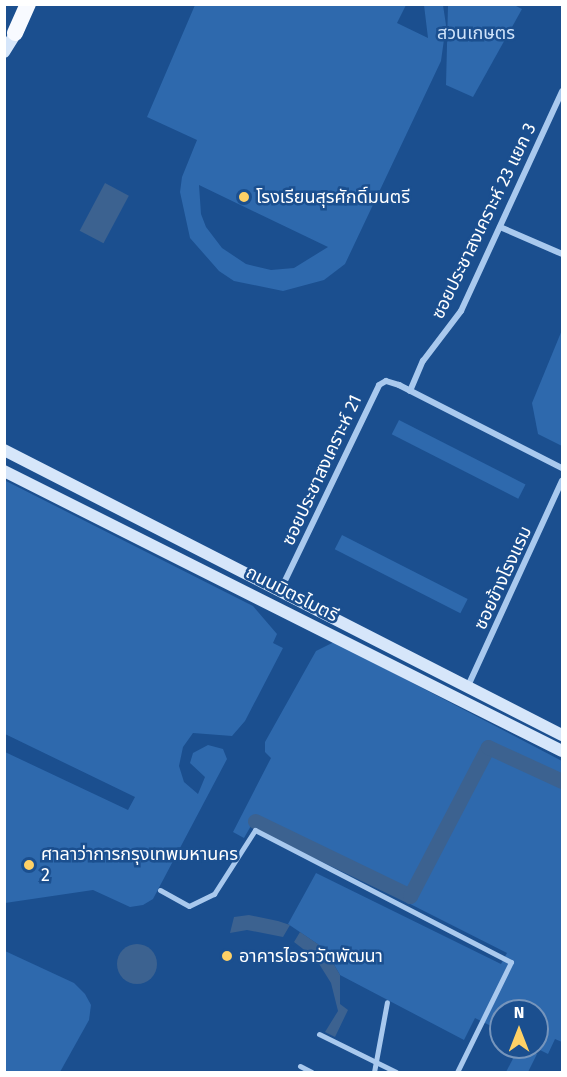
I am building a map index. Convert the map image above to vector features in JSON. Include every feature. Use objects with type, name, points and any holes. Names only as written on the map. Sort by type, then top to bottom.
[{"type":"highway","points":[[15,33],[28,4]]},
{"type":"main road","points":[[4,52],[34,4]]},
{"type":"main road","points":[[4,450],[562,735]]},
{"type":"main road","name":"ถนนมิตรไมตรี","points":[[4,471],[562,751]]},
{"type":"main road","points":[[273,604],[280,590]]},
{"type":"street","name":"ซอยประชาสงเคราะห์ 23 แยก 3","points":[[410,390],[423,361],[461,311],[562,91]]},
{"type":"street","points":[[500,227],[562,254]]},
{"type":"street","name":"ซอยประชาสงเคราะห์ 21","points":[[280,590],[379,385],[386,381],[410,390],[562,468]]},
{"type":"street","name":"ซอยข้างโรงแรม","points":[[468,686],[562,481]]},
{"type":"street","points":[[160,890],[189,906],[214,894],[255,830],[511,962],[457,1072]]},
{"type":"street","points":[[374,1072],[378,1064],[387,1002]]},
{"type":"street","points":[[318,1034],[396,1072]]},
{"type":"street","points":[[300,1066],[312,1072]]},
{"type":"green space","points":[[195,5],[406,5],[397,23],[428,38],[424,5],[443,5],[446,25],[441,61],[345,264],[324,280],[283,291],[234,281],[219,271],[190,238],[180,192],[182,177],[197,140],[147,117]],"holes":[[[199,185],[328,247],[294,268],[271,270],[246,264],[222,248],[206,227],[201,214]]]},
{"type":"green space","name":"สวนเกษตร","points":[[448,5],[514,5],[522,9],[473,97],[446,85]]},
{"type":"green space","points":[[562,330],[562,446],[538,434],[532,403]]},
{"type":"green space","points":[[399,420],[526,484],[518,499],[392,434]]},
{"type":"green space","points":[[4,480],[253,606],[277,634],[273,643],[283,648],[245,721],[232,736],[193,733],[183,747],[179,766],[184,782],[198,794],[205,777],[190,763],[193,753],[208,745],[223,749],[227,759],[153,899],[143,905],[130,907],[93,890],[5,903],[5,752],[128,810],[135,797],[5,734]]},
{"type":"green space","points":[[342,535],[468,599],[460,613],[335,549]]},
{"type":"green space","points":[[334,642],[562,761],[562,1042],[555,1039],[549,1052],[549,999],[489,999],[489,1025],[475,1018],[464,1040],[340,975],[325,949],[288,924],[316,873],[501,964],[507,953],[252,824],[244,838],[233,832],[271,758],[265,752],[265,742],[316,651]]},
{"type":"green space","points":[[5,951],[74,983],[85,994],[91,1005],[89,1020],[60,1072],[6,1072]]},
{"type":"green space","points":[[513,1059],[534,1059],[528,1072],[506,1072]]},
{"type":"shaded area","points":[[105,183],[129,196],[103,243],[80,231]]},
{"type":"shaded area","points":[[249,915],[290,925],[283,937],[247,930],[230,933],[234,917]]},
{"type":"shaded area","points":[[300,932],[325,949],[340,975],[340,1004],[348,1010],[335,1037],[325,1032],[338,1011],[331,983],[316,959],[294,942]]},
{"type":"shaded area","points":[[137,944],[151,950],[157,964],[151,978],[137,984],[123,978],[117,964],[123,950]]},
{"type":"waterway","points":[[255,821],[410,896],[488,747],[562,781]]},
{"type":"place","name":"โรงเรียนสุรศักดิ์มนตรี","points":[[244,197]]},
{"type":"place","name":"ศาลาว่าการกรุงเทพมหานคร 2","points":[[29,865]]},
{"type":"place","name":"อาคารไอราวัตพัฒนา","points":[[227,956]]}]
